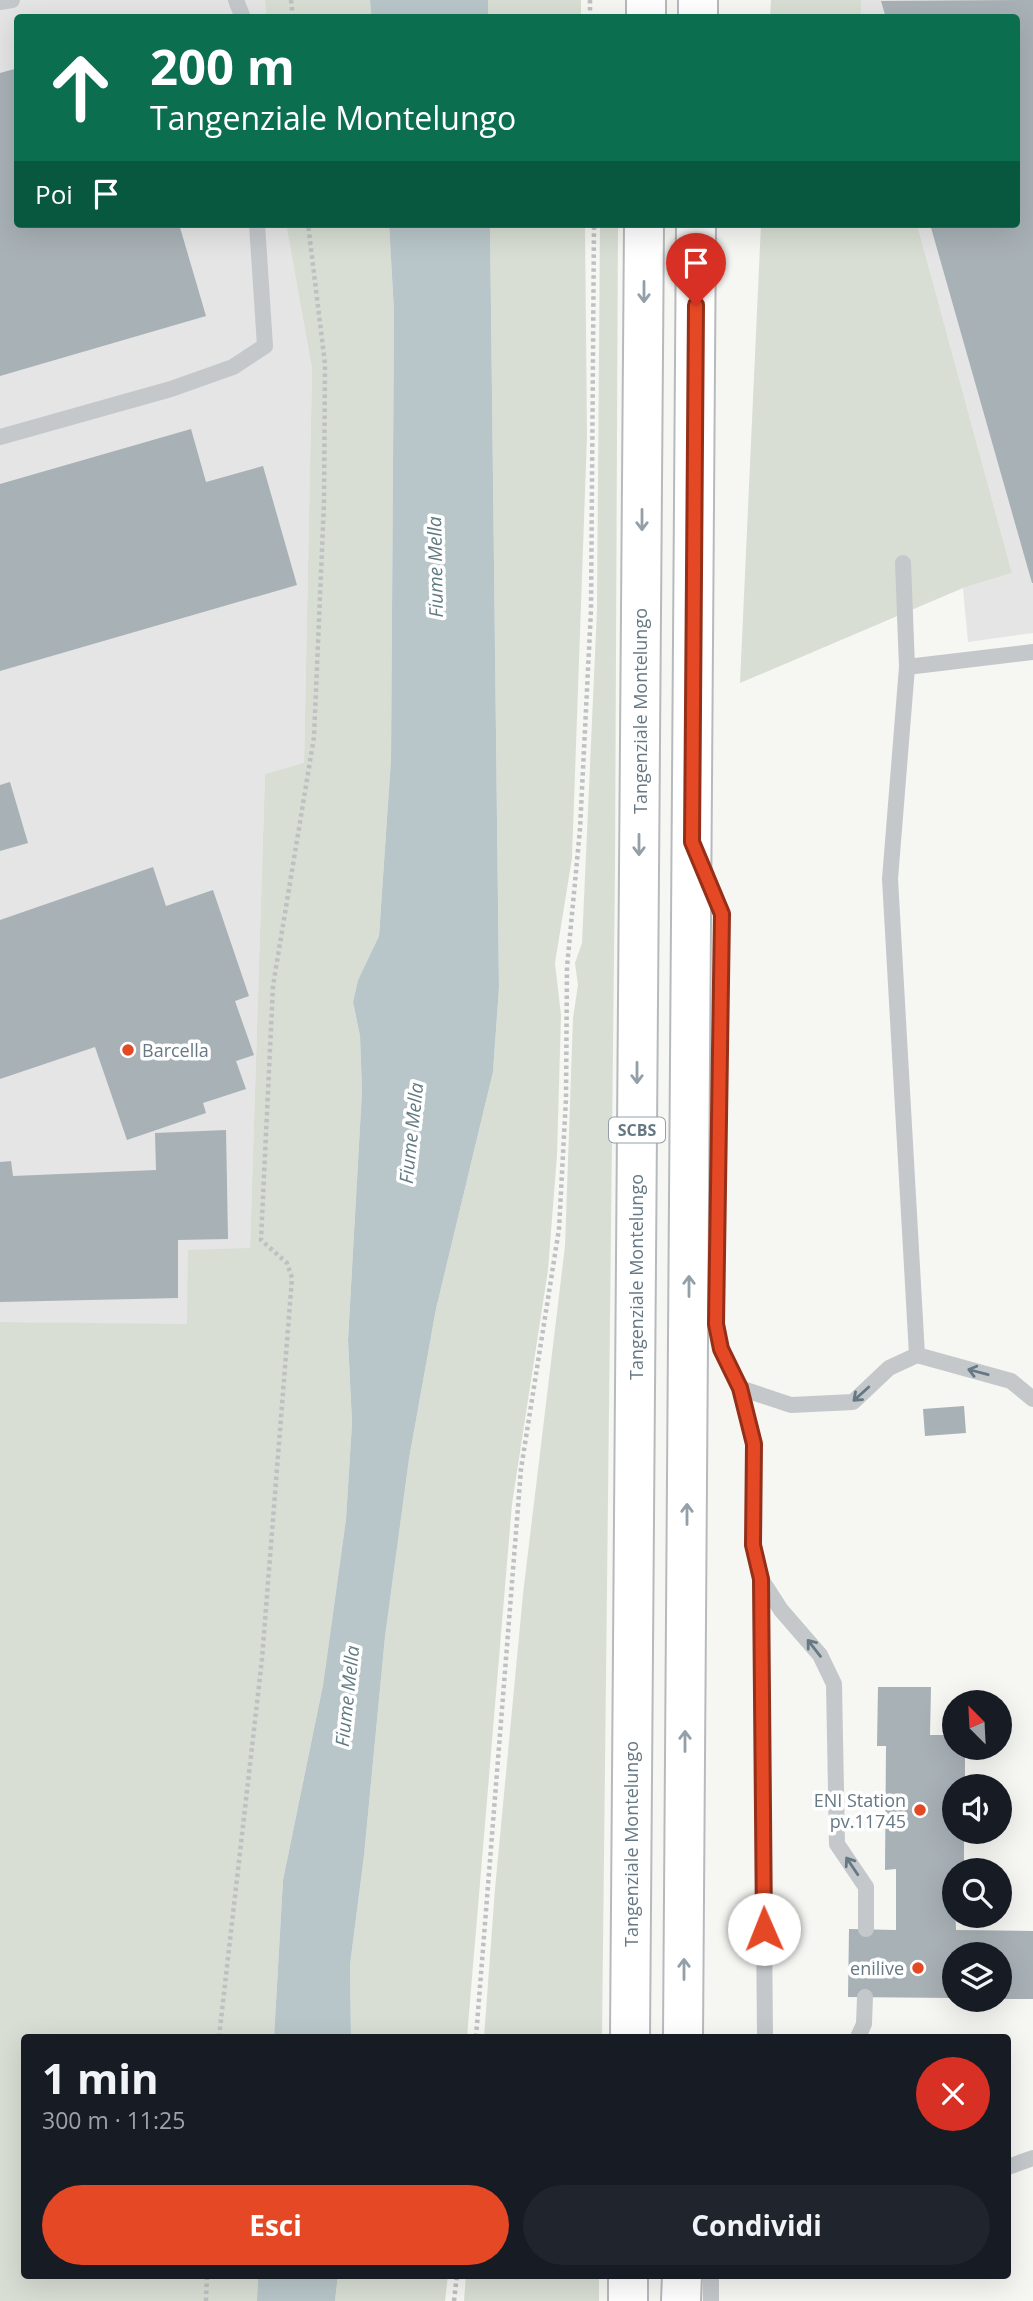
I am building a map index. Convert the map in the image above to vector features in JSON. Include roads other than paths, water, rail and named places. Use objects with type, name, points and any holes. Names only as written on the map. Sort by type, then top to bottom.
[{"type":"highway","name":"Tangenziale Montelungo","points":[[630,2034],[644,228]]},
{"type":"highway","name":"SCBS","points":[[683,2034],[696,228]]},
{"type":"highway","points":[[628,2279],[628,2301]]},
{"type":"highway","points":[[681,2279],[681,2301]]},
{"type":"lane","points":[[0,2],[12,0]]},
{"type":"lane","points":[[0,437],[171,389],[233,367],[265,346],[257,228]]},
{"type":"lane","points":[[903,563],[907,667],[890,879],[917,1355]]},
{"type":"lane","points":[[907,667],[1033,652]]},
{"type":"lane","points":[[692,842],[722,914],[716,1324],[721,1349],[740,1388],[754,1444],[753,1545],[761,1579],[765,2034]]},
{"type":"lane","points":[[740,1388],[791,1405],[853,1402],[889,1368],[917,1355],[1012,1381],[1033,1399]]},
{"type":"lane","points":[[761,1579],[781,1610],[820,1655],[834,1684],[837,1844],[866,1887],[866,1929]]},
{"type":"lane","points":[[859,2034],[864,2024],[865,1997]]},
{"type":"lane","points":[[1011,2166],[1033,2158]]},
{"type":"lane","points":[[710,2301],[711,2279]]},
{"type":"water","points":[[370,0],[488,0],[488,14],[371,14]]},
{"type":"water","name":"Fiume Mella","points":[[389,228],[490,228],[499,988],[493,1072],[436,1309],[409,1459],[385,1637],[364,1856],[350,1965],[351,2034],[274,2034],[283,1880],[323,1685],[346,1519],[352,1423],[348,1340],[362,1091],[360,1036],[353,1002],[358,980],[379,936],[391,759],[394,312]]},
{"type":"water","points":[[258,2279],[338,2279],[335,2301],[257,2301]]},
{"type":"place","name":"Barcella","points":[[128,1050]]},
{"type":"place","name":"ENI Station pv.11745","points":[[920,1810]]},
{"type":"place","name":"enilive","points":[[918,1968]]}]
